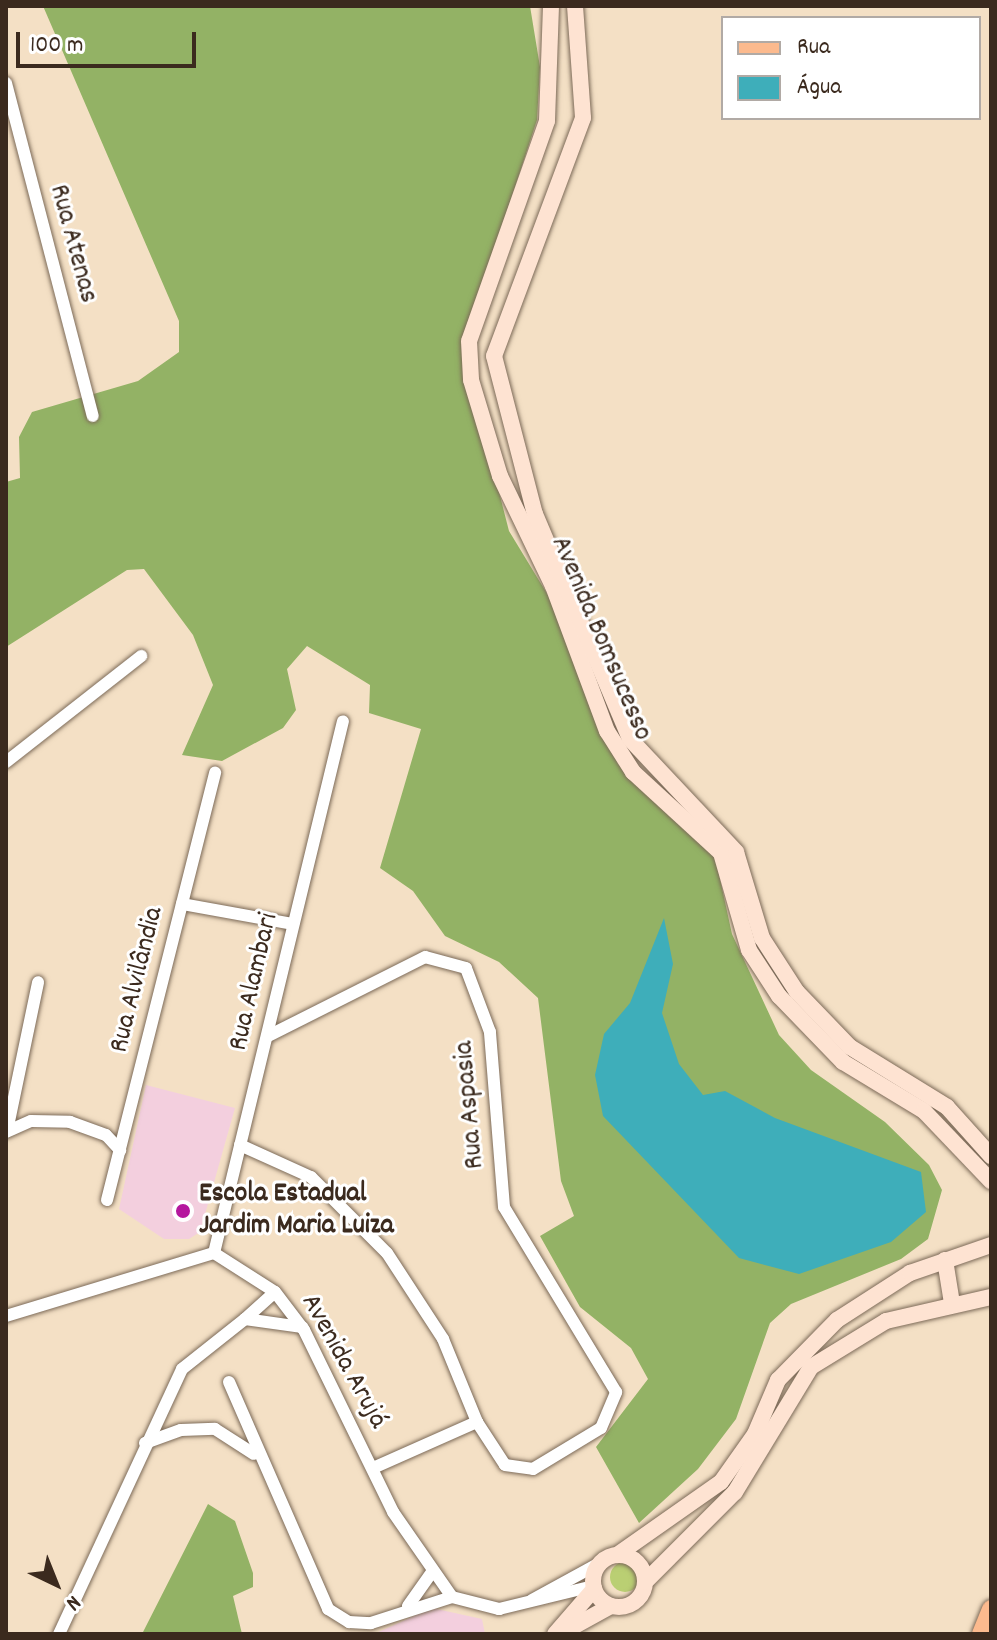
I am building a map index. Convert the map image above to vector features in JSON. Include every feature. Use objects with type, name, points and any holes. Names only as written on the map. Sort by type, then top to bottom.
[{"type":"main road","points":[[981,1634],[991,1609]]},
{"type":"street","name":"Avenida Bomsucesso","points":[[551,6],[547,121],[469,341],[471,380],[500,476],[553,586],[607,731],[633,772],[721,853],[743,936],[772,986],[824,1046],[916,1104],[985,1162]]},
{"type":"street","name":"Avenida Bomsucesso","points":[[575,6],[583,118],[494,356],[535,514],[630,739],[736,852],[775,961],[833,1033],[947,1107],[985,1162]]},
{"type":"street","name":"Rua Atenas","points":[[6,83],[93,416]]},
{"type":"street","points":[[6,762],[141,656]]},
{"type":"street","name":"Rua Alambari","points":[[214,1253],[343,721]]},
{"type":"street","name":"Rua Alvilândia","points":[[107,1200],[215,772]]},
{"type":"street","points":[[182,904],[293,924]]},
{"type":"street","name":"Rua Aspasia","points":[[268,1036],[425,957],[466,968],[490,1032],[504,1207],[616,1392],[601,1428],[523,1472],[505,1465],[477,1422]]},
{"type":"street","points":[[7,1132],[38,982]]},
{"type":"street","points":[[7,1132],[31,1121],[70,1122],[106,1135],[120,1150]]},
{"type":"street","points":[[240,1145],[331,1192],[387,1253],[443,1339],[477,1422],[373,1468]]},
{"type":"street","points":[[985,1162],[991,1181]]},
{"type":"street","points":[[527,1604],[617,1555],[721,1482],[755,1434],[778,1380],[809,1344],[888,1284],[991,1245]]},
{"type":"street","points":[[6,1316],[214,1253]]},
{"type":"street","name":"Avenida Arujá","points":[[214,1253],[275,1292],[302,1327],[373,1468],[432,1572],[452,1597]]},
{"type":"street","points":[[945,1260],[952,1303]]},
{"type":"street","points":[[59,1634],[145,1443],[182,1369],[275,1292]]},
{"type":"street","points":[[557,1634],[611,1606],[634,1602],[645,1582],[735,1492],[811,1367],[860,1332],[952,1303],[991,1297]]},
{"type":"street","points":[[245,1319],[302,1327]]},
{"type":"street","points":[[229,1382],[256,1456],[328,1609],[361,1623],[408,1606],[452,1597],[476,1608],[527,1604],[594,1588]]},
{"type":"street","points":[[145,1443],[181,1430],[215,1429],[256,1456]]},
{"type":"street","points":[[617,1555],[637,1562],[645,1582]]},
{"type":"street","points":[[557,1634],[594,1588],[600,1563]]},
{"type":"street","points":[[408,1606],[432,1572]]},
{"type":"street","points":[[594,1588],[611,1606]]},
{"type":"shaded area","points":[[146,1085],[235,1108],[200,1232],[189,1239],[164,1239],[119,1209]]},
{"type":"shaded area","points":[[432,1608],[482,1619],[485,1634],[374,1634]]},
{"type":"green space","points":[[43,6],[530,6],[540,67],[537,120],[462,348],[509,531],[557,610],[618,764],[715,856],[732,934],[779,1035],[811,1070],[885,1122],[929,1165],[942,1190],[928,1239],[901,1259],[791,1304],[770,1323],[736,1419],[698,1469],[639,1523],[596,1447],[648,1379],[631,1348],[580,1307],[540,1236],[574,1216],[561,1181],[538,998],[499,962],[445,936],[413,891],[380,868],[421,729],[369,713],[370,685],[307,646],[287,669],[296,710],[283,728],[222,761],[182,755],[213,685],[193,635],[144,569],[127,570],[6,647],[6,482],[20,478],[19,437],[32,412],[138,381],[179,352],[179,321]]},
{"type":"green space","points":[[208,1504],[235,1521],[253,1573],[253,1587],[233,1596],[242,1634],[142,1634]]},
{"type":"green space","points":[[625,1562],[636,1566],[640,1577],[636,1588],[625,1592],[614,1588],[610,1577],[614,1566]]},
{"type":"water","points":[[664,918],[673,964],[662,1013],[679,1064],[703,1095],[725,1091],[775,1118],[921,1172],[926,1212],[891,1242],[799,1274],[739,1258],[603,1116],[595,1075],[604,1034],[630,1003]]},
{"type":"place","name":"Escola Estadual Jardim Maria Luiza","points":[[183,1211]]}]
